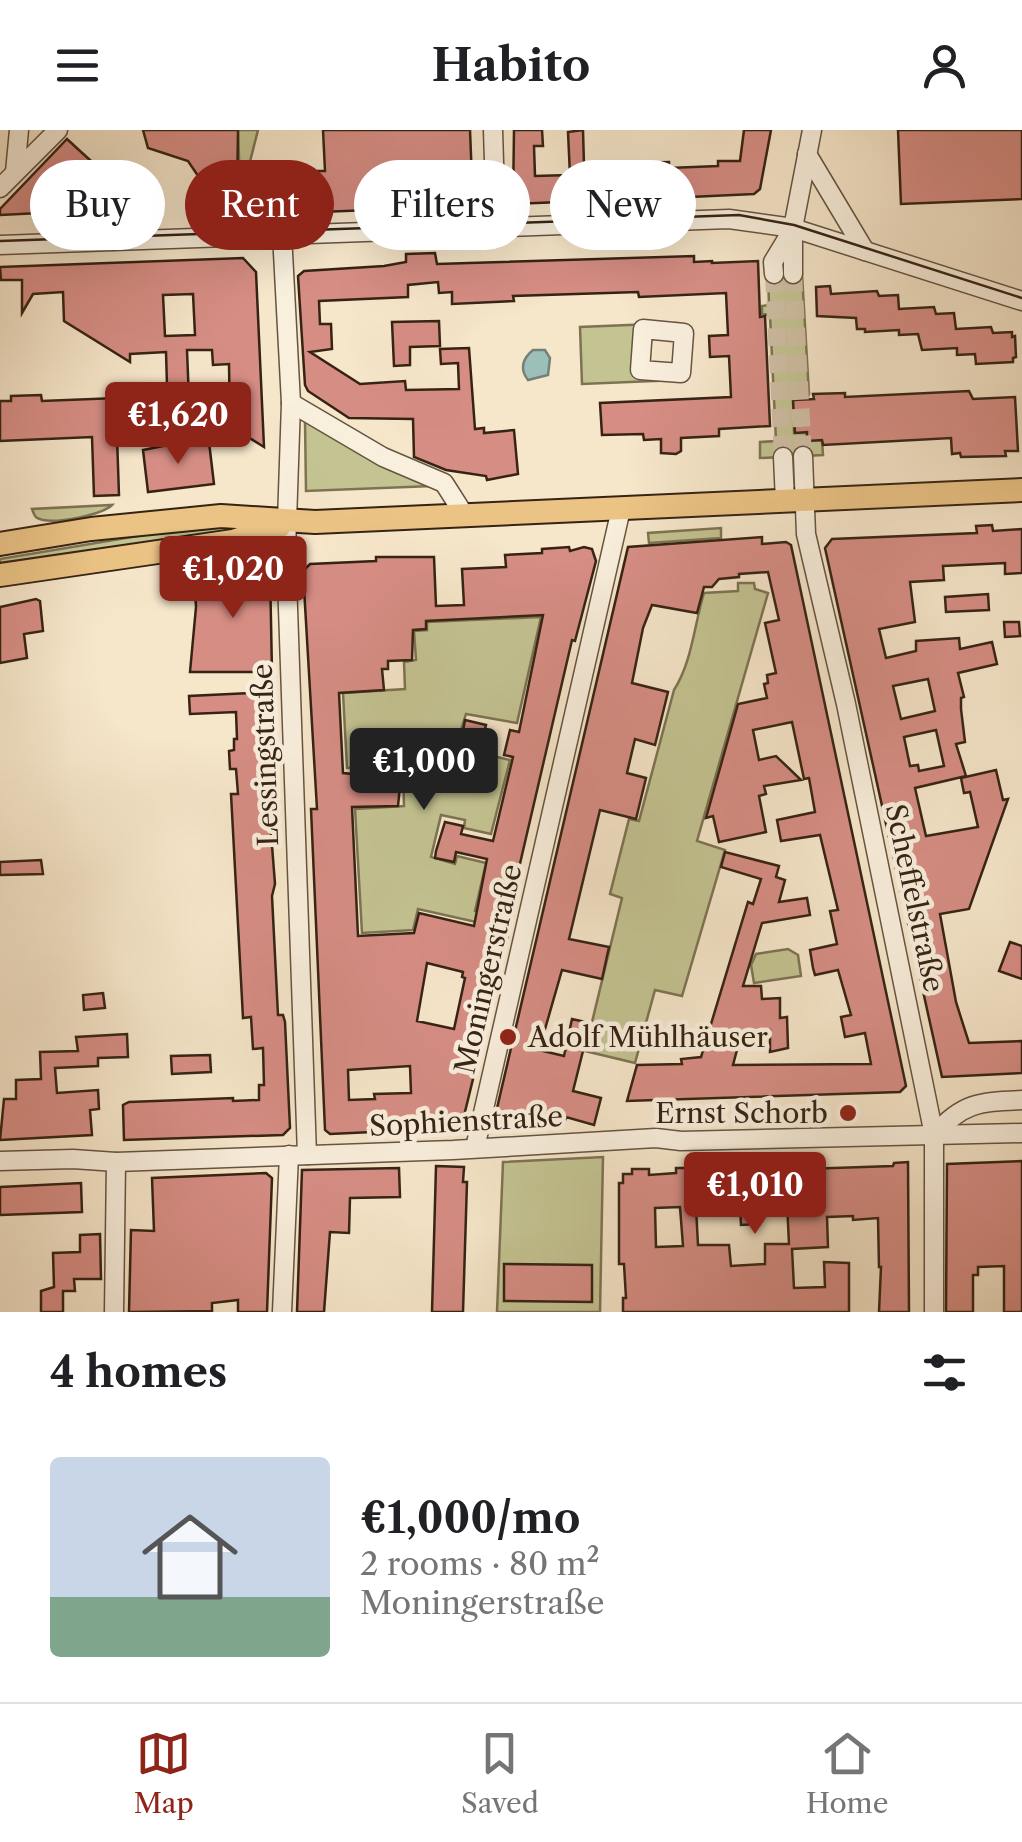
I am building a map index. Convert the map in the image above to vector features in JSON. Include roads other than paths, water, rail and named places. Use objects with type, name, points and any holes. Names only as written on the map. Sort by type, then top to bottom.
[{"type":"main road","points":[[0,544],[91,529],[222,516],[288,523],[1022,490]]},
{"type":"main road","points":[[0,575],[233,540],[288,523]]},
{"type":"street","points":[[14,172],[19,130]]},
{"type":"street","points":[[0,188],[58,130]]},
{"type":"street","points":[[493,130],[494,160]]},
{"type":"street","points":[[793,274],[793,228],[812,130]]},
{"type":"street","points":[[807,154],[865,252]]},
{"type":"street","points":[[530,225],[718,219],[793,228],[1022,301]]},
{"type":"street","points":[[774,274],[774,262],[793,228]]},
{"type":"street","points":[[0,244],[185,237]]},
{"type":"street","name":"Lessingstraße","points":[[282,1312],[298,1155],[288,523],[291,402],[283,250]]},
{"type":"street","points":[[291,402],[384,457],[444,483],[465,516]]},
{"type":"street","points":[[795,501],[803,456]]},
{"type":"street","points":[[783,457],[795,501]]},
{"type":"street","name":"Scheffelstraße","points":[[795,501],[846,704],[934,1135],[934,1312]]},
{"type":"street","name":"Moningerstraße","points":[[475,1148],[621,509]]},
{"type":"street","points":[[934,1135],[951,1116],[968,1106],[1022,1100]]},
{"type":"street","name":"Sophienstraße","points":[[0,1161],[73,1158],[116,1162],[656,1138],[681,1141],[1022,1133]]},
{"type":"street","points":[[114,1312],[116,1162]]},
{"type":"water","points":[[533,350],[545,350],[550,358],[548,375],[528,380],[523,364]]},
{"type":"tunnel","points":[[774,274],[783,457]]},
{"type":"tunnel","points":[[793,274],[803,456]]},
{"type":"tram line","points":[[0,241],[739,215],[794,225],[1022,298]]},
{"type":"place","name":"Adolf Mühlhäuser","points":[[508,1037]]},
{"type":"place","name":"Ernst Schorb","points":[[848,1113]]}]
